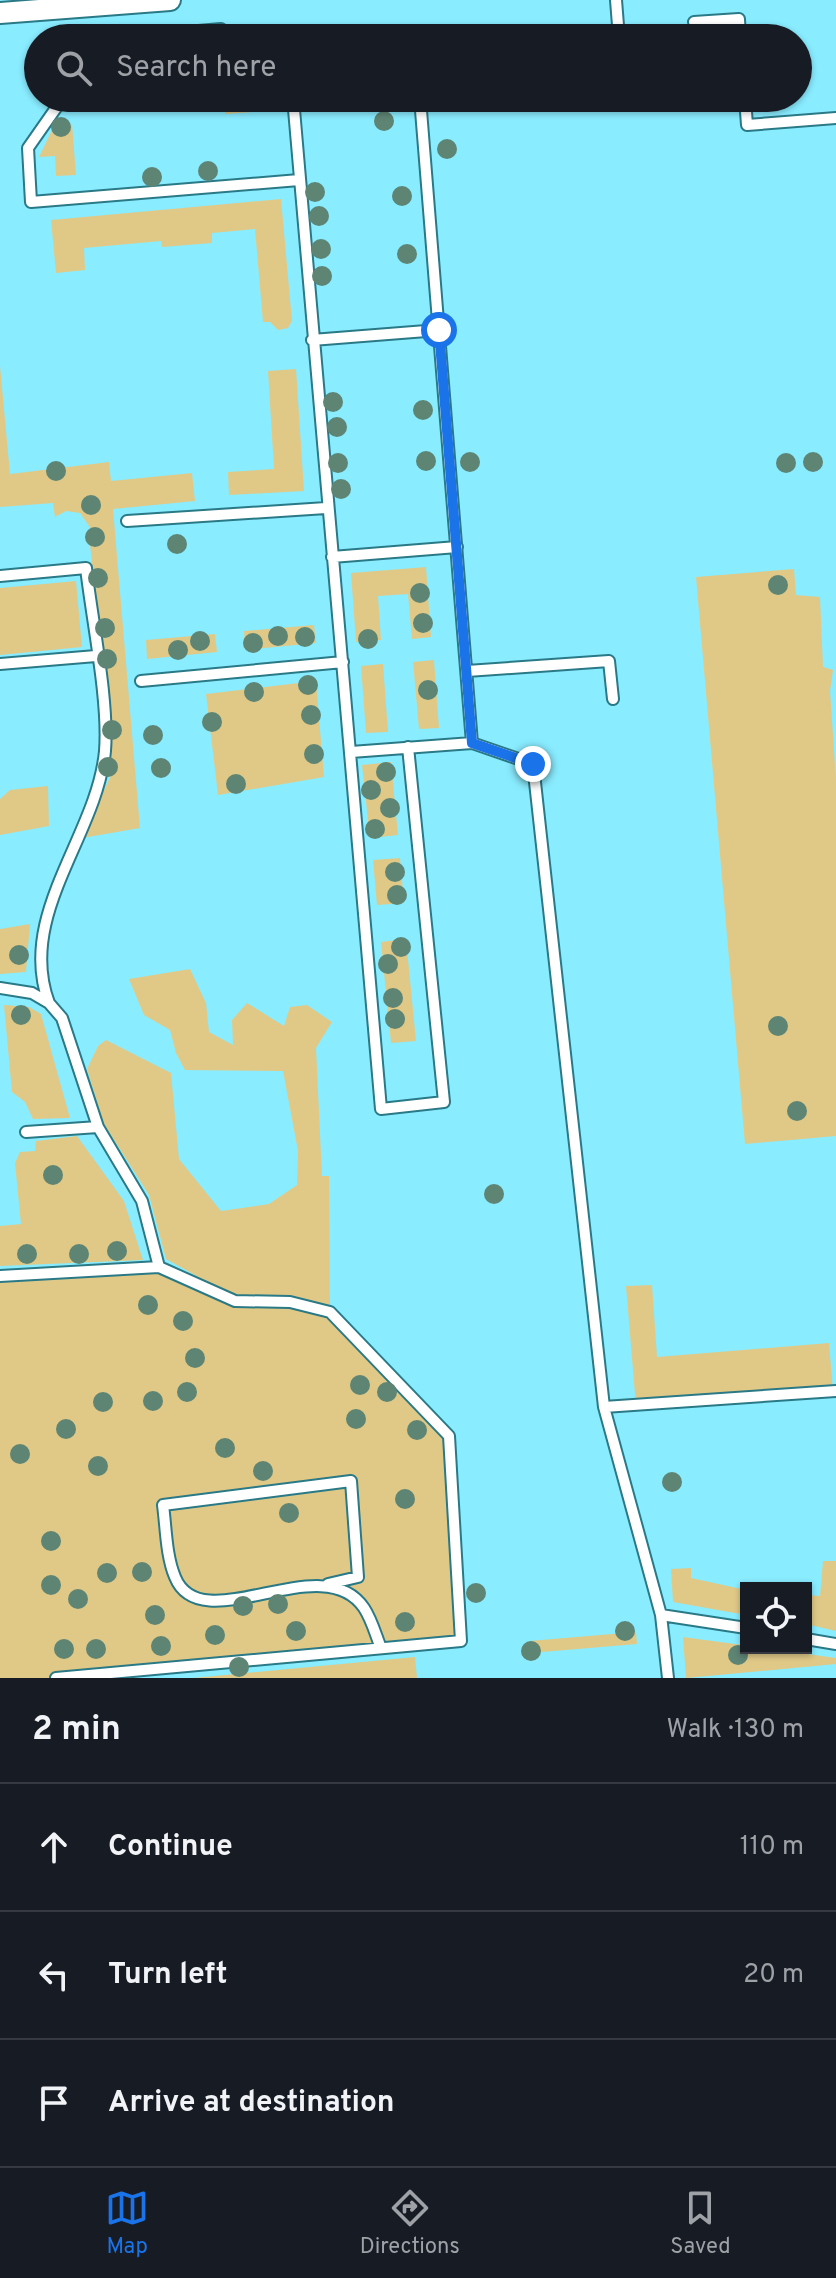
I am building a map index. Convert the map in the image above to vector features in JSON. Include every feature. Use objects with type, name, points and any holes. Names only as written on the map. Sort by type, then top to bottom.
[{"type":"street","points":[[0,13],[170,0]]},
{"type":"lane","points":[[616,0],[618,24]]},
{"type":"lane","points":[[694,22],[739,19],[739,24]]},
{"type":"lane","points":[[53,112],[28,148],[31,202],[299,180]]},
{"type":"lane","points":[[294,112],[326,508],[343,662],[381,1109],[444,1102],[408,747]]},
{"type":"lane","points":[[421,112],[472,743]]},
{"type":"lane","points":[[746,112],[747,125],[836,118]]},
{"type":"lane","points":[[312,340],[439,330]]},
{"type":"lane","points":[[127,521],[326,508]]},
{"type":"lane","points":[[332,557],[457,547]]},
{"type":"lane","points":[[0,576],[86,568],[105,754],[43,936],[42,983],[49,1003]]},
{"type":"lane","points":[[0,664],[96,656]]},
{"type":"lane","points":[[467,671],[609,661],[613,699]]},
{"type":"lane","points":[[141,681],[343,662]]},
{"type":"lane","points":[[351,752],[472,743],[533,764],[604,1407],[661,1615],[668,1678]]},
{"type":"lane","points":[[0,988],[32,993],[49,1003],[62,1018],[98,1127],[142,1201],[159,1267]]},
{"type":"lane","points":[[26,1132],[98,1127]]},
{"type":"lane","points":[[0,1276],[159,1267],[235,1301],[290,1302],[330,1312],[449,1436],[461,1641],[56,1678]]},
{"type":"lane","points":[[604,1407],[836,1391]]},
{"type":"lane","points":[[328,1584],[358,1577],[351,1481],[163,1505],[174,1576],[183,1590],[195,1598],[218,1601],[328,1584],[351,1596],[364,1608],[381,1648]]},
{"type":"lane","points":[[661,1615],[740,1627]]},
{"type":"lane","points":[[812,1640],[836,1644]]},
{"type":"shaded area","points":[[72,124],[76,175],[56,176],[55,156],[39,157],[54,126]]},
{"type":"shaded area","points":[[281,199],[292,321],[288,328],[278,330],[270,322],[263,322],[255,229],[212,233],[212,243],[162,247],[161,241],[84,248],[85,270],[56,273],[51,220]]},
{"type":"shaded area","points":[[0,366],[10,474],[109,462],[111,481],[192,473],[195,501],[113,509],[140,828],[82,838],[113,771],[90,544],[92,530],[80,513],[66,511],[55,517],[53,503],[0,507]]},
{"type":"shaded area","points":[[296,369],[304,491],[229,495],[228,472],[274,469],[268,371]]},
{"type":"shaded area","points":[[426,567],[431,637],[412,639],[408,594],[378,596],[381,640],[356,642],[351,573]]},
{"type":"shaded area","points":[[794,569],[796,595],[820,597],[823,667],[833,670],[830,691],[836,780],[836,1136],[745,1144],[696,577]]},
{"type":"shaded area","points":[[76,581],[82,647],[0,655],[0,588]]},
{"type":"shaded area","points":[[314,625],[316,643],[245,650],[244,631]]},
{"type":"shaded area","points":[[215,634],[217,652],[147,659],[146,640]]},
{"type":"shaded area","points":[[434,660],[439,728],[419,729],[413,662]]},
{"type":"shaded area","points":[[383,664],[388,732],[366,733],[361,666]]},
{"type":"shaded area","points":[[316,681],[324,777],[218,795],[206,694]]},
{"type":"shaded area","points":[[391,762],[398,835],[370,838],[362,765]]},
{"type":"shaded area","points":[[48,786],[49,826],[0,835],[0,799],[10,790]]},
{"type":"shaded area","points":[[400,858],[404,903],[377,905],[373,860]]},
{"type":"shaded area","points":[[30,924],[26,972],[0,974],[0,929]]},
{"type":"shaded area","points":[[406,939],[416,1041],[391,1043],[381,942]]},
{"type":"shaded area","points":[[190,969],[206,1003],[209,1032],[233,1045],[232,1020],[247,1003],[284,1026],[290,1007],[307,1005],[332,1022],[316,1048],[322,1176],[329,1176],[330,1312],[449,1436],[461,1641],[56,1678],[0,1678],[0,1276],[159,1267],[230,1299],[278,1300],[231,1295],[166,1259],[149,1195],[104,1124],[87,1069],[98,1046],[106,1040],[171,1073],[179,1159],[221,1211],[269,1204],[297,1185],[298,1151],[283,1071],[185,1070],[176,1053],[170,1030],[144,1015],[129,979]]},
{"type":"shaded area","points":[[4,1005],[29,1007],[41,1014],[70,1118],[33,1119],[25,1102],[12,1092]]},
{"type":"shaded area","points":[[77,1136],[124,1201],[143,1260],[0,1266],[0,1226],[21,1224],[15,1163],[20,1152],[35,1151],[36,1141]]},
{"type":"shaded area","points":[[652,1285],[657,1357],[829,1343],[833,1392],[636,1406],[626,1286]]},
{"type":"shaded area","points":[[823,1561],[836,1561],[836,1631],[812,1625],[812,1595],[820,1596]]},
{"type":"shaded area","points":[[691,1568],[691,1578],[740,1589],[740,1614],[673,1602],[671,1569]]},
{"type":"shaded area","points":[[636,1632],[637,1644],[530,1653],[529,1641]]},
{"type":"shaded area","points":[[683,1637],[740,1645],[740,1654],[807,1654],[836,1658],[836,1664],[686,1678]]},
{"type":"shaded area","points":[[415,1657],[417,1678],[193,1678]]},
{"type":"route","points":[[439,330],[472,743],[533,764]]}]
